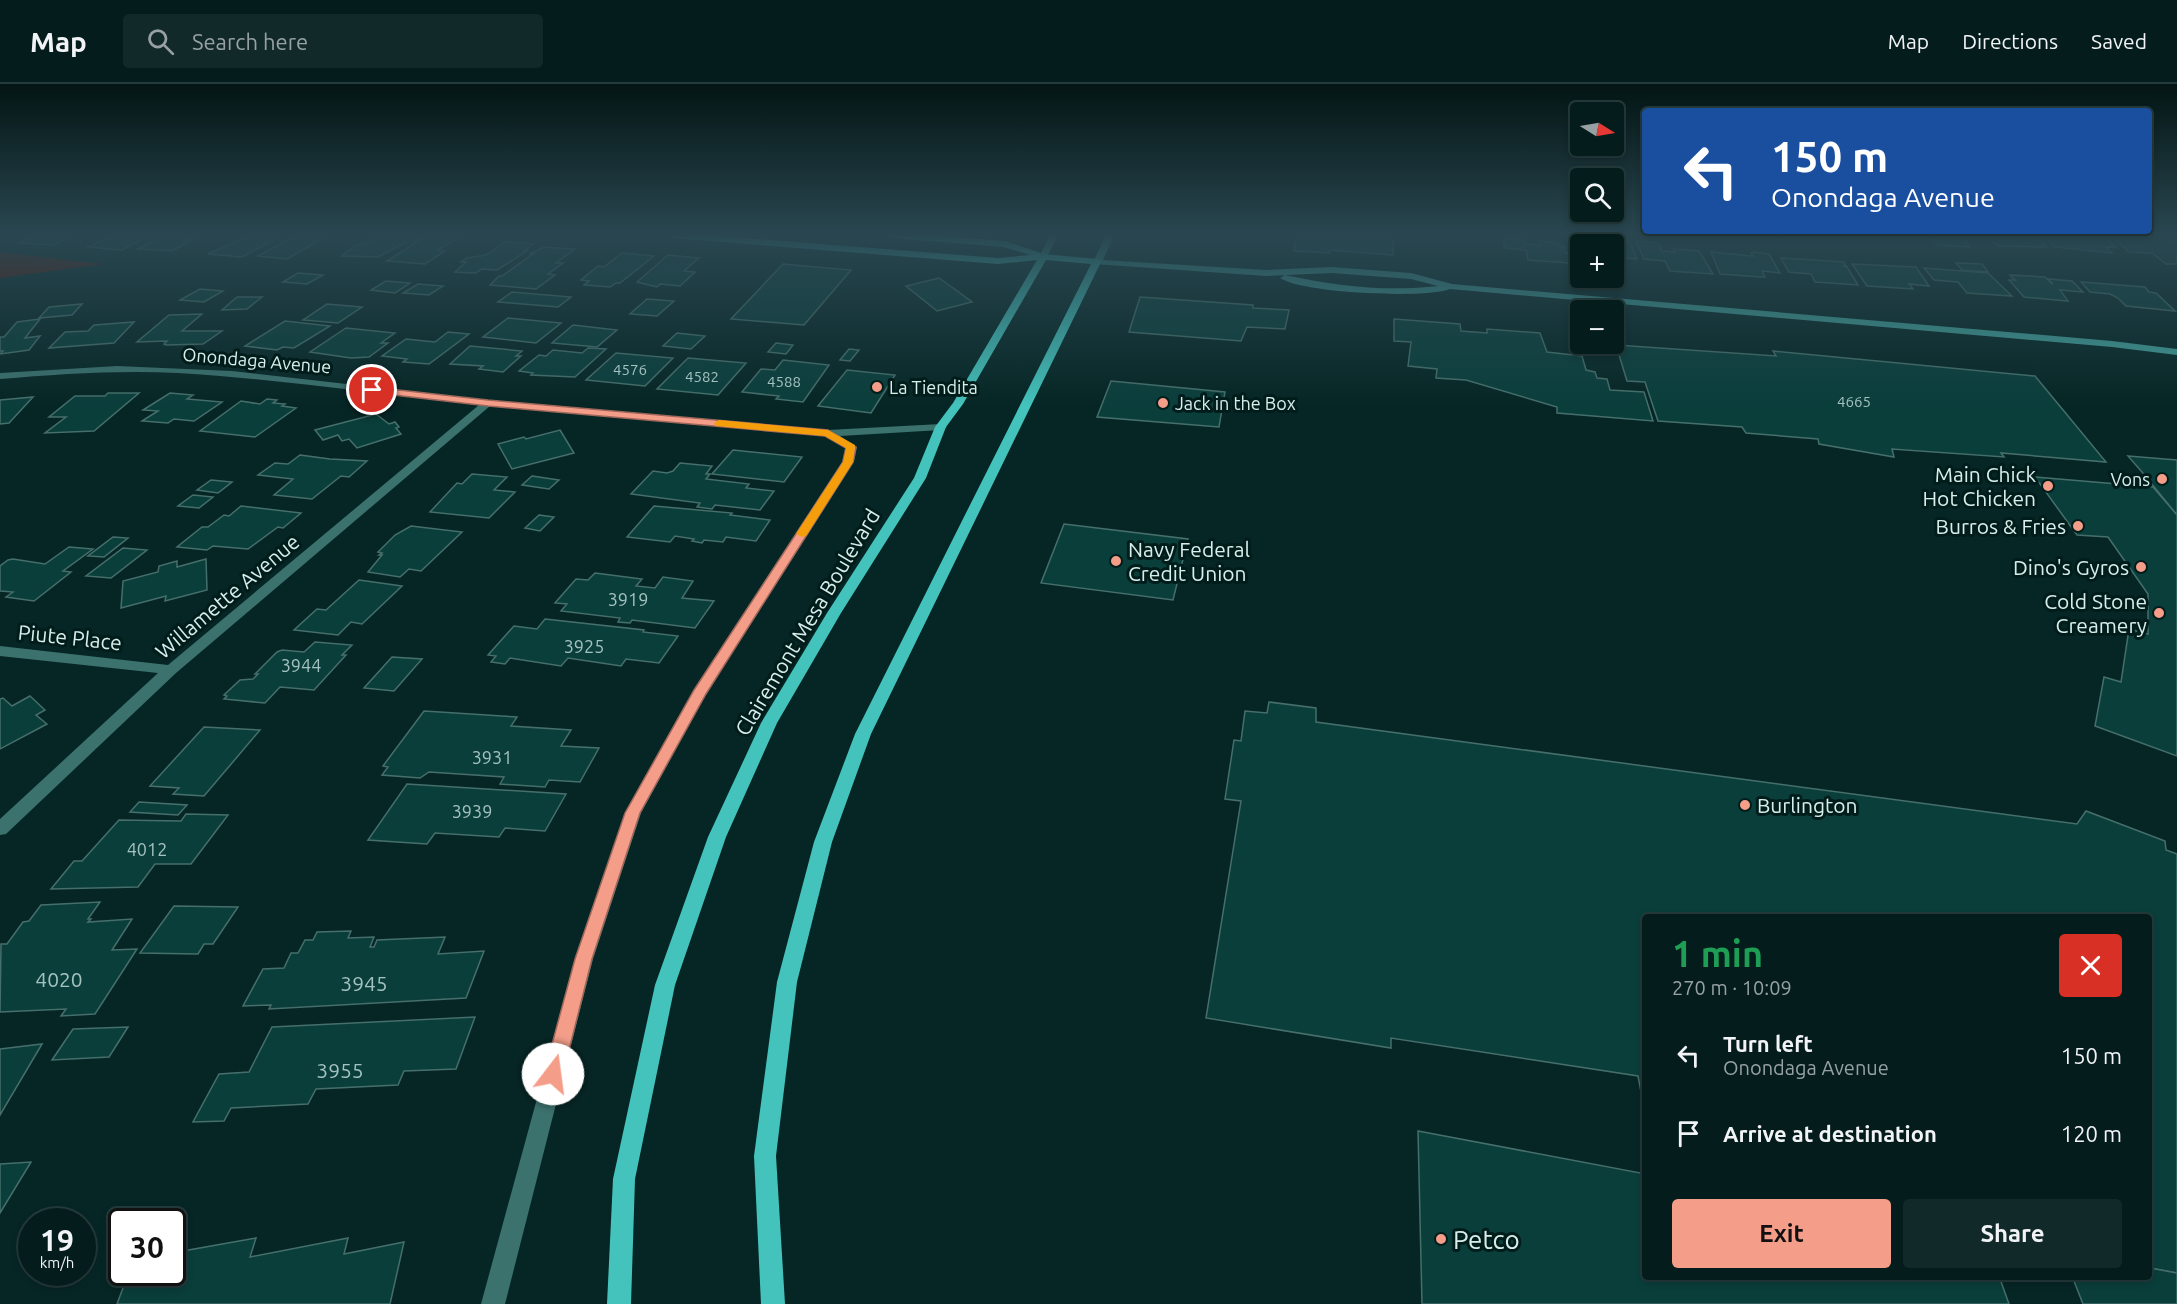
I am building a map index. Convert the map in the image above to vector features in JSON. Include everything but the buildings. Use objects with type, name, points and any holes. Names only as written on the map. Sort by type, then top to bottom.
[{"type":"main road","name":"Clairemont Mesa Boulevard","points":[[619,1304],[624,1179],[665,985],[717,837],[770,723],[834,613],[920,478],[941,427],[958,404],[1022,292]]},
{"type":"main road","points":[[773,1304],[765,1156],[787,982],[823,842],[863,734],[1082,292]]},
{"type":"main road","points":[[1400,292],[1418,292]]},
{"type":"main road","points":[[1509,292],[2112,344],[2177,352]]},
{"type":"street","name":"Onondaga Avenue","points":[[0,376],[117,369],[177,370],[232,374],[488,403],[828,433],[941,427]]},
{"type":"street","name":"Willamette Avenue","points":[[0,829],[171,670],[488,403]]},
{"type":"street","points":[[493,1304],[584,959],[633,813],[699,693],[848,462],[851,447],[828,433]]},
{"type":"street","name":"Piute Place","points":[[0,651],[171,670]]},
{"type":"slow traffic","points":[[719,423],[828,433],[851,447],[848,462],[802,534]]},
{"type":"place","name":"La Tiendita","points":[[877,387]]},
{"type":"place","name":"Jack in the Box","points":[[1163,403]]},
{"type":"place","name":"Vons","points":[[2162,479]]},
{"type":"place","name":"Main Chick Hot Chicken","points":[[2048,486]]},
{"type":"place","name":"Burros & Fries","points":[[2078,526]]},
{"type":"place","name":"Navy Federal Credit Union","points":[[1116,561]]},
{"type":"place","name":"Dino's Gyros","points":[[2141,567]]},
{"type":"place","name":"Cold Stone Creamery","points":[[2159,613]]},
{"type":"place","name":"Burlington","points":[[1745,805]]},
{"type":"place","name":"Petco","points":[[1441,1239]]},
{"type":"route","points":[[372,390],[488,403],[828,433],[851,447],[848,462],[699,693],[633,813],[584,959],[553,1074]]}]
